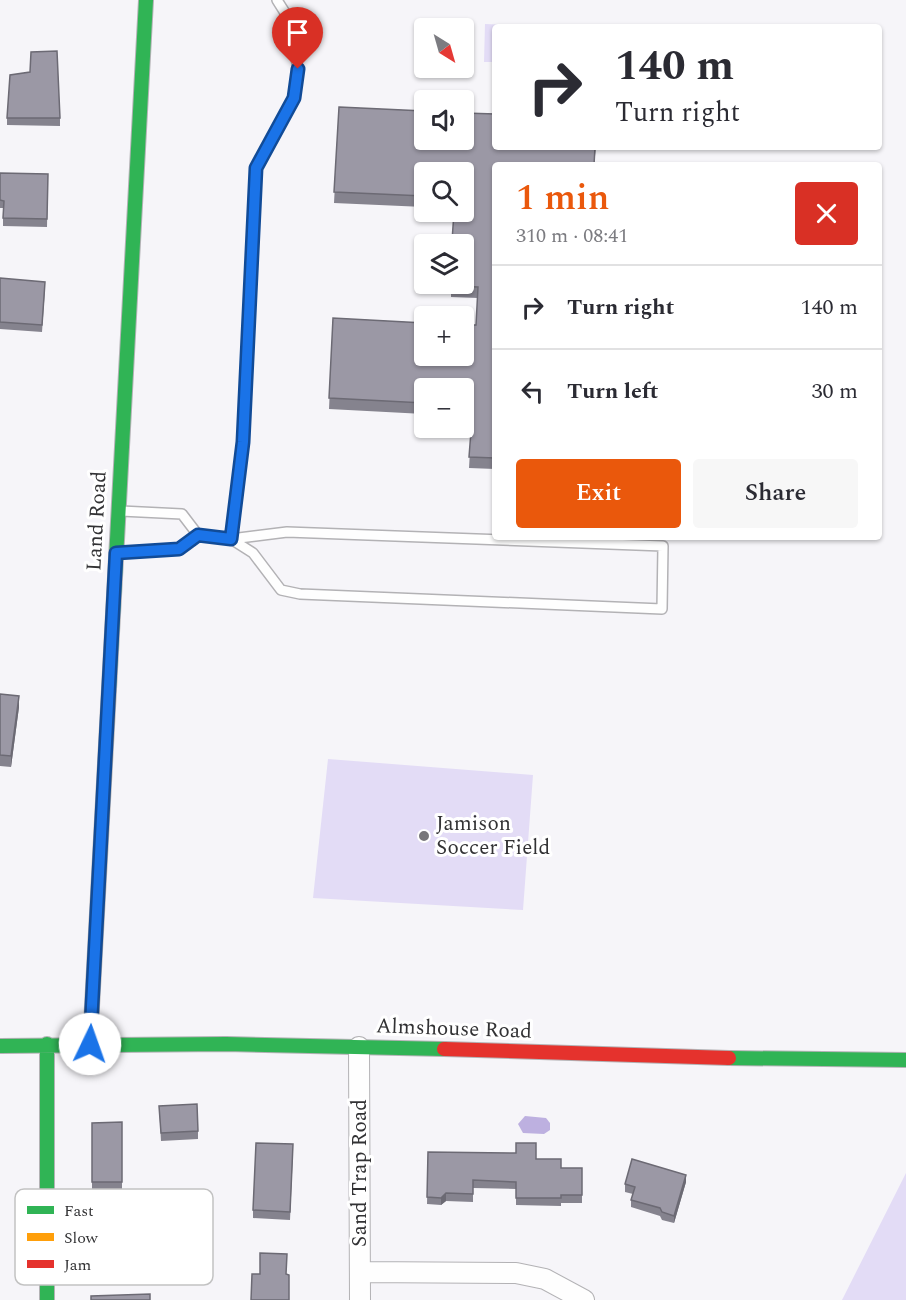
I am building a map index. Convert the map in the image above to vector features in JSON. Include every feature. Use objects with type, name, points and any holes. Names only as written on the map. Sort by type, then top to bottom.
[{"type":"street","name":"Land Road","points":[[90,1044],[146,0]]},
{"type":"street","points":[[47,1044],[48,1189]]},
{"type":"street","name":"Almshouse Road","points":[[0,1046],[282,1044],[717,1058],[906,1060]]},
{"type":"street","name":"Sand Trap Road","points":[[359,1047],[360,1300]]},
{"type":"street","points":[[360,1272],[516,1273],[545,1279],[584,1300]]},
{"type":"street","points":[[48,1285],[48,1300]]},
{"type":"lane","points":[[231,539],[243,442],[256,168],[294,98],[298,69],[289,19],[277,0]]},
{"type":"lane","points":[[118,511],[182,514],[198,535]]},
{"type":"lane","points":[[116,553],[179,549],[198,535],[231,539],[287,532],[492,540]]},
{"type":"lane","points":[[231,539],[253,554],[281,591],[300,594],[662,609],[663,546],[502,540]]},
{"type":"shaded area","points":[[485,24],[492,24],[492,62],[484,62]]},
{"type":"shaded area","name":"Jamison Soccer Field","points":[[328,759],[533,775],[523,910],[313,898]]},
{"type":"shaded area","points":[[525,1116],[546,1118],[550,1123],[550,1130],[544,1134],[523,1133],[518,1124]]},
{"type":"shaded area","points":[[906,1173],[906,1300],[842,1300]]},
{"type":"building","points":[[57,51],[60,118],[7,118],[10,75],[30,72],[31,52]]},
{"type":"building","points":[[339,107],[414,111],[414,150],[474,150],[474,113],[492,114],[492,150],[595,150],[594,162],[492,162],[492,458],[469,457],[470,438],[474,438],[474,378],[414,378],[414,402],[329,398],[333,318],[414,322],[414,366],[474,366],[474,325],[476,325],[478,287],[474,287],[474,234],[452,234],[453,222],[474,222],[474,162],[414,162],[414,196],[334,192]]},
{"type":"building","points":[[0,173],[48,174],[47,219],[3,218],[4,201],[0,200]]},
{"type":"building","points":[[0,278],[45,282],[42,325],[0,322]]},
{"type":"building","points":[[0,694],[19,696],[11,756],[0,755]]},
{"type":"building","points":[[197,1104],[198,1131],[161,1133],[159,1106]]},
{"type":"building","points":[[122,1122],[122,1182],[92,1182],[92,1123]]},
{"type":"building","points":[[256,1143],[293,1144],[290,1212],[253,1210]]},
{"type":"building","points":[[516,1143],[536,1143],[536,1159],[561,1159],[561,1168],[582,1168],[582,1195],[561,1195],[561,1198],[516,1198],[516,1182],[473,1180],[473,1194],[446,1193],[441,1198],[427,1197],[428,1152],[516,1153]]},
{"type":"building","points":[[632,1159],[686,1175],[674,1216],[662,1212],[660,1208],[631,1200],[635,1187],[625,1184]]},
{"type":"building","points":[[260,1253],[287,1254],[286,1274],[289,1275],[289,1300],[251,1300],[252,1274],[260,1274]]},
{"type":"building","points":[[150,1294],[150,1300],[91,1300],[91,1296]]},
{"type":"traffic: fast","points":[[109,689],[146,0]]},
{"type":"traffic: fast","points":[[47,1044],[47,1189]]},
{"type":"traffic: fast","points":[[0,1046],[226,1044],[444,1049]]},
{"type":"traffic: fast","points":[[729,1058],[906,1060]]},
{"type":"traffic: fast","points":[[47,1285],[47,1300]]},
{"type":"traffic: slow","points":[[90,1044],[109,689]]},
{"type":"traffic: jam","points":[[444,1049],[729,1058]]},
{"type":"place","name":"Jamison Soccer Field","points":[[424,836]]},
{"type":"route","points":[[90,1044],[116,553],[179,549],[198,535],[231,539],[243,442],[256,168],[294,98],[298,69]]}]
